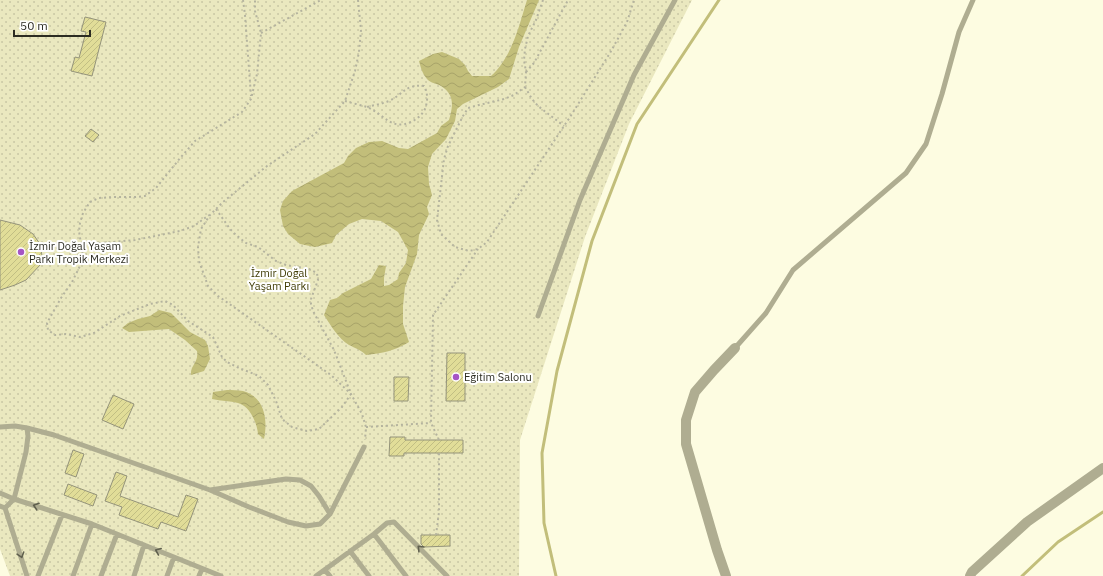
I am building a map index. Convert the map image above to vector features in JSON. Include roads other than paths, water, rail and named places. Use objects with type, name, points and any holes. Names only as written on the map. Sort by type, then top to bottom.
[{"type":"street","points":[[726,576],[686,444],[686,420],[695,392],[735,348]]},
{"type":"street","points":[[970,576],[972,572],[1027,522],[1103,468]]},
{"type":"lane","points":[[538,316],[580,200],[634,75],[675,0]]},
{"type":"lane","points":[[735,348],[766,313],[793,270],[906,173],[926,144],[942,94],[959,32],[973,0]]},
{"type":"lane","points":[[0,427],[15,426],[54,435],[210,490],[288,522],[306,526],[320,524],[330,514],[364,447]]},
{"type":"lane","points":[[27,428],[28,436],[26,452],[14,499],[3,507],[27,576]]},
{"type":"lane","points":[[210,490],[286,479],[300,480],[311,486],[320,496],[330,514]]},
{"type":"lane","points":[[0,493],[14,499],[92,524],[221,576]]},
{"type":"lane","points":[[38,576],[62,515]]},
{"type":"lane","points":[[316,576],[387,523],[394,522],[448,576]]},
{"type":"lane","points":[[73,576],[92,524]]},
{"type":"lane","points":[[101,576],[117,534]]},
{"type":"lane","points":[[374,534],[406,576]]},
{"type":"lane","points":[[134,576],[144,545]]},
{"type":"lane","points":[[350,551],[369,576]]},
{"type":"lane","points":[[167,576],[174,557]]},
{"type":"lane","points":[[199,576],[202,569]]},
{"type":"lane","points":[[325,570],[330,576]]},
{"type":"water","points":[[527,0],[539,0],[519,47],[509,79],[498,87],[463,104],[457,109],[455,121],[446,139],[432,154],[428,167],[429,184],[432,195],[427,207],[429,214],[419,235],[417,254],[405,287],[403,324],[409,342],[399,348],[366,355],[345,342],[329,323],[324,315],[330,300],[337,298],[343,293],[371,279],[379,265],[386,266],[384,286],[389,285],[398,279],[399,273],[406,263],[408,250],[398,232],[381,221],[362,219],[349,224],[336,235],[332,243],[315,247],[300,244],[288,234],[283,226],[280,210],[283,201],[292,191],[344,163],[348,156],[356,148],[369,142],[382,141],[399,148],[408,149],[437,133],[441,126],[449,120],[452,105],[451,97],[446,89],[427,79],[423,73],[419,61],[433,54],[442,52],[459,59],[472,76],[491,76],[510,50]]},
{"type":"water","points":[[159,310],[171,313],[190,332],[205,340],[208,346],[210,359],[204,371],[191,375],[197,358],[197,351],[185,340],[169,329],[129,332],[122,328],[128,323],[150,316]]},
{"type":"water","points":[[227,390],[243,391],[256,398],[265,417],[266,424],[264,439],[258,434],[254,420],[246,408],[238,403],[212,399],[213,392]]},
{"type":"waterway","points":[[556,576],[544,523],[542,453],[557,371],[592,241],[637,124],[719,0]]},
{"type":"waterway","points":[[1022,576],[1058,542],[1103,512]]},
{"type":"place","name":"İzmir Doğal Yaşam Parkı Tropik Merkezi","points":[[21,252]]},
{"type":"place","name":"Eğitim Salonu","points":[[456,377]]},
{"type":"park label","name":"İzmir Doğal Yaşam Parkı","points":[[279,279]]}]
